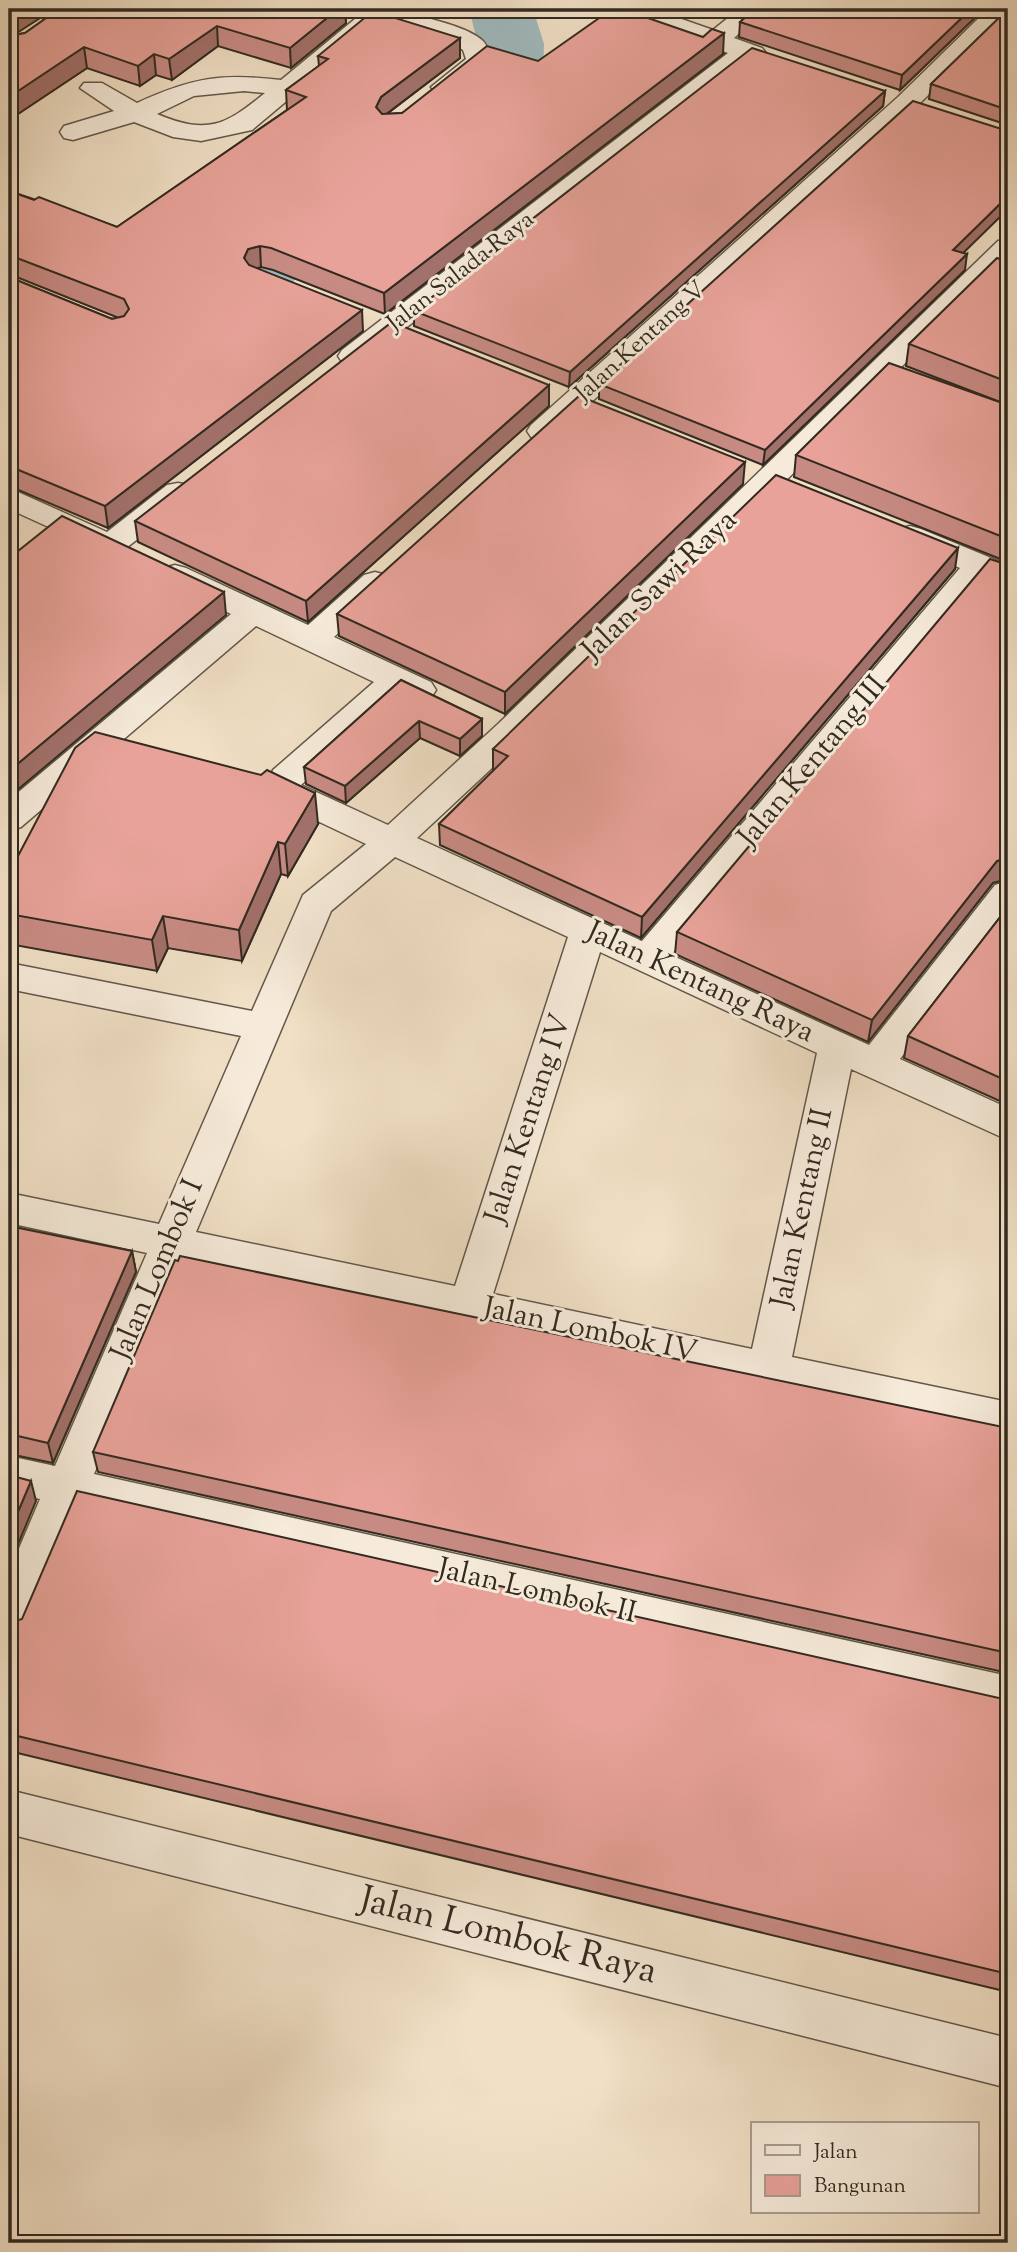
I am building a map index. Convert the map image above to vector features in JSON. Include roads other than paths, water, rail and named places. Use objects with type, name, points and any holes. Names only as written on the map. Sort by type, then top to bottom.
[{"type":"street","points":[[630,9],[716,40],[754,9]]},
{"type":"street","name":"Jalan Kentang V","points":[[525,447],[907,103],[1002,9]]},
{"type":"street","points":[[93,88],[177,132],[218,132],[243,124],[380,10],[466,40],[477,50],[478,62],[424,102]]},
{"type":"street","name":"Jalan Salada Raya","points":[[336,369],[389,327],[759,55],[716,40]]},
{"type":"street","points":[[73,132],[137,113],[186,90],[210,85],[244,83],[286,88]]},
{"type":"street","name":"Jalan Sawi Raya","points":[[308,918],[326,892],[392,841],[497,726],[770,479],[894,375],[1001,263]]},
{"type":"street","points":[[110,545],[196,478]]},
{"type":"street","points":[[9,497],[52,530],[110,545],[447,703]]},
{"type":"street","points":[[881,524],[994,570]]},
{"type":"street","points":[[312,639],[393,565]]},
{"type":"street","name":"Jalan Kentang III","points":[[647,959],[994,570]]},
{"type":"street","points":[[9,819],[254,611]]},
{"type":"street","name":"Jalan Kentang Raya","points":[[397,680],[285,778],[281,787],[295,799],[392,841],[1008,1125]]},
{"type":"street","points":[[875,1064],[1008,894]]},
{"type":"street","name":"Jalan Lombok I","points":[[9,1623],[308,918]]},
{"type":"street","name":"Jalan Kentang IV","points":[[470,1305],[588,932]]},
{"type":"street","points":[[9,976],[262,1027]]},
{"type":"street","name":"Jalan Kentang II","points":[[769,1368],[837,1047]]},
{"type":"street","name":"Jalan Lombok IV","points":[[9,1208],[1008,1420]]},
{"type":"street","name":"Jalan Lombok II","points":[[9,1474],[1008,1698]]},
{"type":"street","name":"Jalan Lombok Raya","points":[[9,1812],[1008,2063]]},
{"type":"waterway","points":[[9,401],[79,368],[171,314],[267,266],[298,235],[331,190],[453,112],[496,92],[510,71],[511,44],[501,9]]}]
